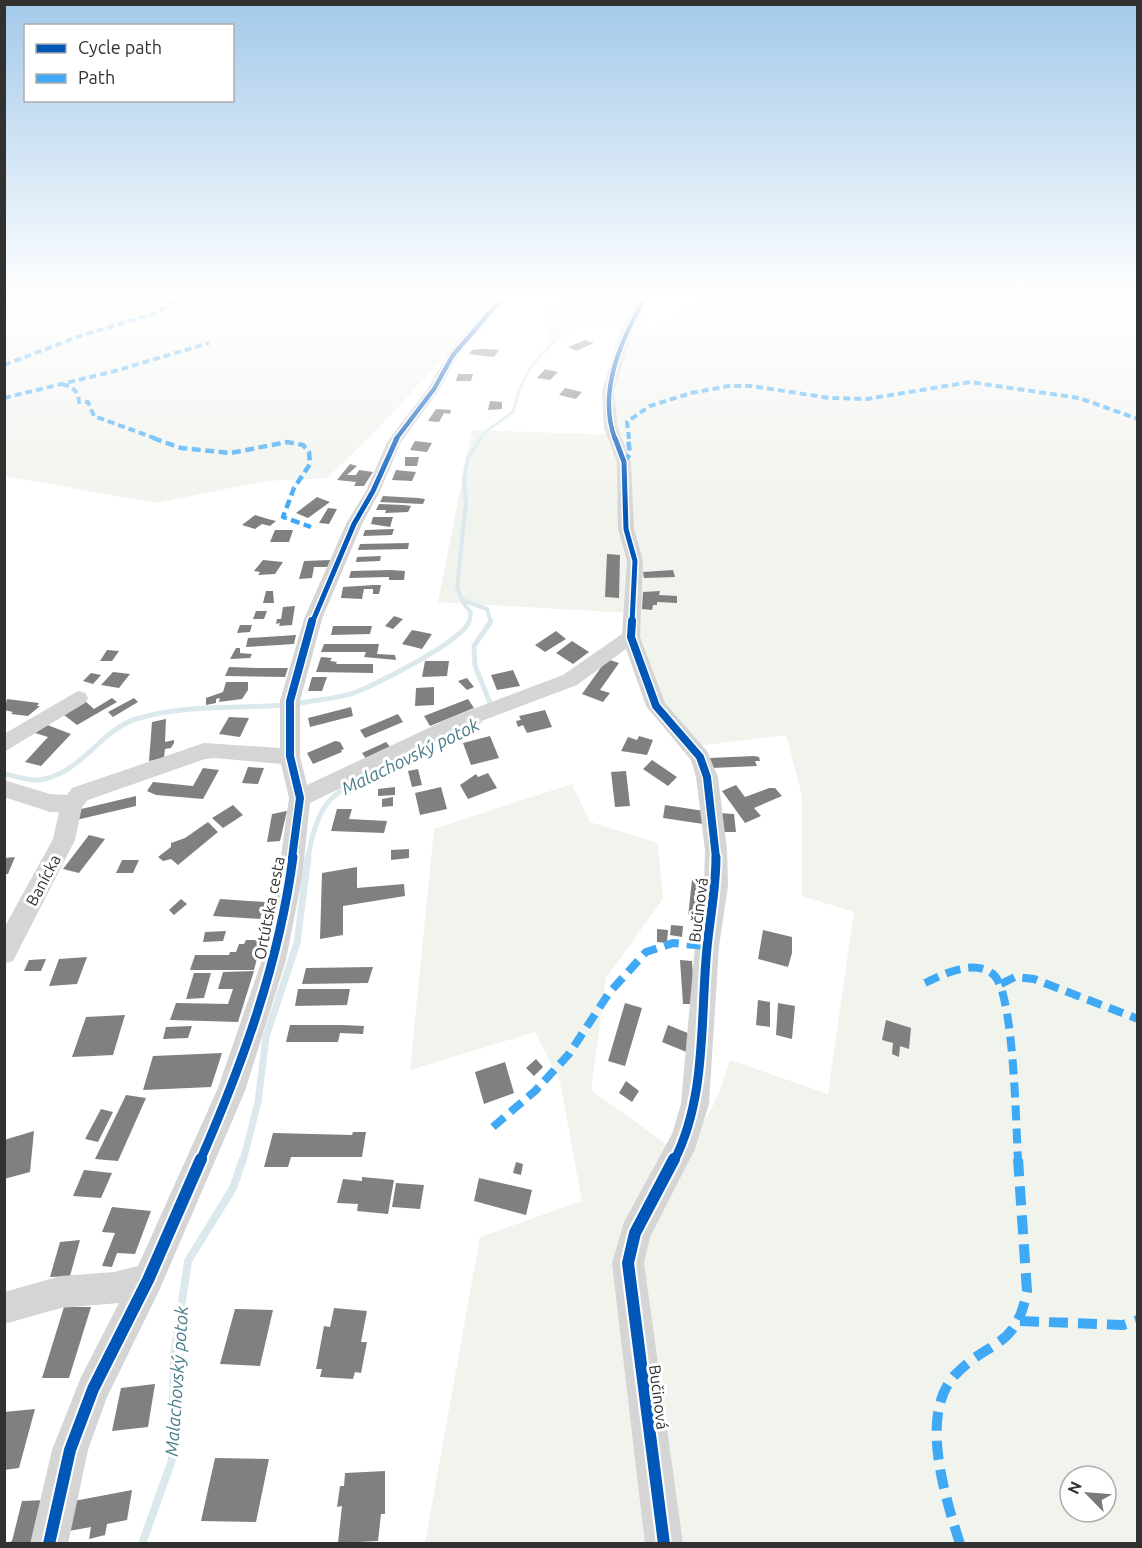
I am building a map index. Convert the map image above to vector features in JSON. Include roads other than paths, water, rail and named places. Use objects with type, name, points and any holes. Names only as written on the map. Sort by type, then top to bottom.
[{"type":"street","name":"Ortútska cesta","points":[[49,1544],[70,1450],[93,1389],[148,1280],[231,1091],[274,960],[290,878],[300,798],[290,756],[290,705],[320,600],[331,581],[354,524],[376,485],[394,442],[434,389],[446,368]]},
{"type":"street","name":"Bučinová","points":[[615,368],[608,391],[611,428],[624,462],[626,529],[634,561],[631,637],[656,706],[700,757],[707,777],[716,850],[716,885],[707,946],[695,1104],[685,1139],[634,1233],[628,1263],[664,1544]]},
{"type":"street","points":[[300,798],[491,709],[570,680],[631,637]]},
{"type":"street","points":[[4,744],[78,698]]},
{"type":"street","points":[[4,788],[50,803],[72,804],[86,791],[204,751],[220,750],[269,757],[290,756]]},
{"type":"street","name":"Banícka","points":[[4,953],[64,840],[72,804]]},
{"type":"street","points":[[4,1308],[61,1292],[114,1288],[148,1280]]},
{"type":"waterway","name":"Malachovský potok","points":[[480,439],[485,432],[513,412],[520,388],[530,368]]},
{"type":"waterway","name":"Malachovský potok","points":[[481,438],[468,458],[464,478],[466,503],[457,587],[462,600],[487,609],[491,622]]},
{"type":"waterway","points":[[462,601],[471,613],[469,623]]},
{"type":"waterway","points":[[295,704],[347,695],[380,681],[436,650],[464,629],[469,621]]},
{"type":"waterway","name":"Malachovský potok","points":[[491,622],[474,646],[475,666],[492,708]]},
{"type":"waterway","points":[[5,774],[32,780],[51,777],[76,763],[123,725],[154,714],[192,709],[286,705]]},
{"type":"waterway","name":"Malachovský potok","points":[[445,737],[480,721]]},
{"type":"waterway","name":"Malachovský potok","points":[[308,858],[319,817],[336,794],[403,762],[434,742]]},
{"type":"waterway","name":"Malachovský potok","points":[[243,1161],[258,1102],[266,1037],[297,943],[308,857]]},
{"type":"waterway","name":"Malachovský potok","points":[[142,1544],[172,1460],[174,1355],[188,1261],[233,1188],[243,1159]]}]
